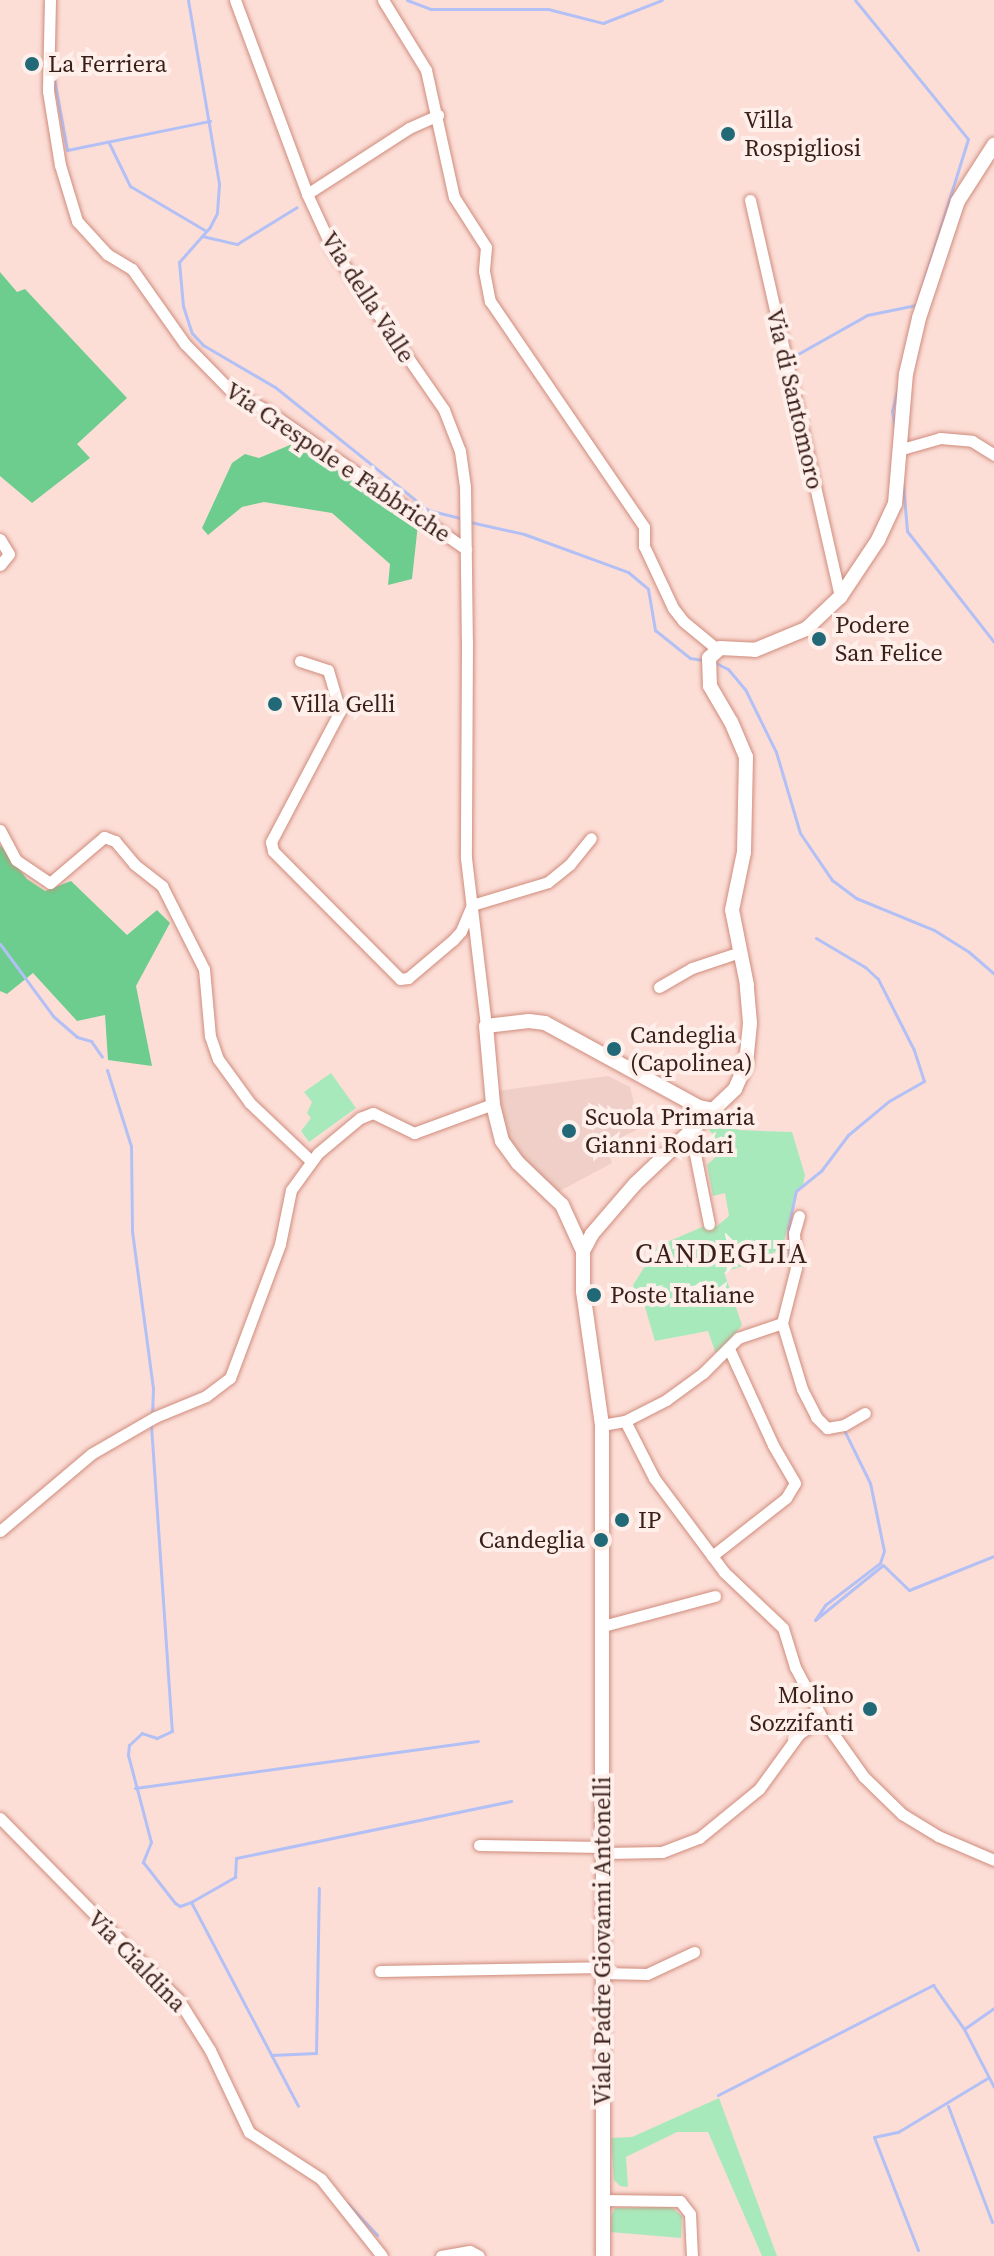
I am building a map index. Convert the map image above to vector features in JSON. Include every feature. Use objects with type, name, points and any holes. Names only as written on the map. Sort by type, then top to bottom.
[{"type":"main road","points":[[583,1251],[606,1216],[700,1117],[735,1089],[746,1064],[750,1023],[732,910],[744,852],[746,757],[731,722],[712,691],[711,659],[755,650],[790,637],[820,619],[840,597],[888,522],[895,504],[902,449],[906,374],[925,296],[958,201],[971,176],[994,145]]},
{"type":"main road","points":[[583,1251],[562,1205],[504,1146],[493,1104],[486,1026],[529,1021],[545,1023],[700,1117]]},
{"type":"main road","name":"Viale Padre Giovanni Antonelli","points":[[583,1251],[584,1300],[602,1425],[603,2256]]},
{"type":"street","name":"Via Crespole e Fabbriche","points":[[50,0],[48,91],[60,165],[77,221],[107,254],[132,269],[185,344],[233,393],[265,409],[466,549],[466,858],[486,1026]]},
{"type":"street","name":"Via della Valle","points":[[235,0],[307,194],[340,263],[451,423],[463,464],[466,549]]},
{"type":"street","points":[[383,0],[426,70],[454,197],[486,247],[484,271],[490,301],[644,527],[644,546],[673,608],[711,659]]},
{"type":"street","points":[[307,194],[409,128],[438,115]]},
{"type":"street","name":"Via di Santomoro","points":[[750,200],[840,597]]},
{"type":"street","points":[[902,449],[940,438],[972,441],[994,455]]},
{"type":"street","points":[[0,539],[9,554],[0,565]]},
{"type":"street","points":[[300,661],[328,670],[340,711],[271,842],[273,851],[400,979],[408,978],[453,940],[461,931],[472,905],[548,882],[570,864],[591,838]]},
{"type":"street","points":[[0,830],[16,860],[50,883],[104,837],[115,841],[134,864],[162,886],[204,969],[210,1036],[218,1059],[261,1115],[310,1160]]},
{"type":"street","points":[[659,987],[692,968],[740,952]]},
{"type":"street","points":[[0,1531],[91,1454],[155,1417],[206,1396],[230,1378],[280,1244],[291,1190],[310,1160],[369,1114],[382,1115],[414,1133],[493,1104]]},
{"type":"street","points":[[700,1117],[709,1224]]},
{"type":"street","points":[[799,1216],[794,1233],[796,1268],[782,1323],[802,1389],[820,1422],[831,1428],[865,1413]]},
{"type":"street","points":[[602,1425],[625,1421],[687,1386],[746,1334],[782,1323]]},
{"type":"street","points":[[712,1556],[790,1495],[795,1483],[773,1445],[729,1349]]},
{"type":"street","points":[[625,1421],[654,1478],[712,1556],[733,1582],[783,1628],[795,1667],[822,1718],[864,1777],[894,1808],[938,1836],[994,1860]]},
{"type":"street","points":[[603,1626],[715,1596]]},
{"type":"street","points":[[479,1845],[662,1852],[699,1838],[759,1789],[799,1734],[822,1718]]},
{"type":"street","name":"Via Cialdina","points":[[0,1818],[178,1999],[210,2050],[249,2132],[321,2179],[382,2256]]},
{"type":"street","points":[[380,1971],[602,1970],[647,1974],[694,1952]]},
{"type":"street","points":[[603,2200],[680,2201],[690,2214],[692,2256]]},
{"type":"street","points":[[441,2256],[470,2251],[479,2256]]},
{"type":"shaded area","name":"Scuola Primaria Gianni Rodari","points":[[608,1076],[630,1087],[640,1128],[606,1145],[612,1163],[558,1192],[512,1147],[504,1128],[497,1091]]},
{"type":"green space","points":[[0,272],[17,292],[25,289],[127,398],[77,444],[90,458],[32,503],[0,476]]},
{"type":"green space","points":[[297,442],[418,524],[412,579],[388,585],[390,564],[332,513],[264,502],[242,507],[208,535],[202,528],[232,463],[245,454],[259,458]]},
{"type":"green space","points":[[0,845],[27,879],[45,891],[71,881],[127,935],[157,910],[170,923],[136,986],[152,1066],[108,1060],[105,1015],[77,1021],[33,973],[7,994],[0,991]]},
{"type":"green space","points":[[331,1073],[356,1108],[309,1142],[301,1131],[311,1118],[307,1113],[312,1102],[304,1092]]},
{"type":"green space","points":[[726,1109],[738,1130],[792,1132],[805,1175],[803,1185],[795,1194],[783,1246],[765,1259],[724,1272],[742,1325],[717,1357],[708,1331],[655,1341],[641,1294],[636,1295],[633,1285],[658,1246],[709,1224],[717,1226],[729,1216],[725,1193],[713,1196],[707,1165],[724,1149],[706,1126]]},
{"type":"green space","points":[[719,2098],[777,2256],[762,2256],[708,2132],[677,2132],[626,2157],[628,2187],[620,2186],[614,2180],[611,2138],[632,2137]]},
{"type":"green space","points":[[671,2207],[682,2216],[681,2238],[610,2232],[615,2208]]},
{"type":"waterway","points":[[188,0],[219,184],[217,213],[210,227],[179,262],[183,306],[192,333],[203,345],[275,387],[428,510],[463,519]]},
{"type":"waterway","points":[[407,0],[430,9],[548,9],[603,23],[662,0]]},
{"type":"waterway","points":[[855,0],[968,139],[918,300]]},
{"type":"waterway","points":[[54,57],[54,79],[67,150],[210,121]]},
{"type":"waterway","points":[[109,143],[130,186],[206,231]]},
{"type":"waterway","points":[[202,236],[237,244],[297,207]]},
{"type":"waterway","points":[[789,359],[867,315],[916,305]]},
{"type":"waterway","points":[[895,429],[892,411],[899,382]]},
{"type":"waterway","points":[[903,484],[907,531],[994,642]]},
{"type":"waterway","points":[[470,522],[524,534],[628,572],[648,589],[655,630],[690,658],[702,660]]},
{"type":"waterway","points":[[714,662],[728,669],[745,689],[776,752],[800,833],[832,880],[856,898],[934,930],[969,952],[994,974]]},
{"type":"waterway","points":[[789,1257],[788,1228],[796,1191],[821,1171],[848,1135],[889,1101],[924,1081],[914,1050],[878,979],[865,967],[816,938]]},
{"type":"waterway","points":[[0,944],[53,1016],[77,1037],[91,1041],[102,1057]]},
{"type":"waterway","points":[[107,1070],[131,1146],[132,1231],[153,1388],[152,1413]]},
{"type":"waterway","points":[[151,1425],[172,1731],[157,1738],[142,1733],[129,1745],[128,1755],[151,1842],[143,1862],[175,1903],[180,1906],[191,1902],[235,1877],[236,1858],[511,1801]]},
{"type":"waterway","points":[[815,1620],[825,1605],[880,1563],[884,1551],[870,1483],[845,1432]]},
{"type":"waterway","points":[[815,1620],[883,1565],[909,1590],[994,1556]]},
{"type":"waterway","points":[[135,1788],[478,1741]]},
{"type":"waterway","points":[[271,2055],[316,2053],[319,1888]]},
{"type":"waterway","points":[[191,1902],[298,2106]]},
{"type":"waterway","points":[[718,2095],[933,1985],[964,2029],[994,2087]]},
{"type":"waterway","points":[[964,2029],[994,2008]]},
{"type":"waterway","points":[[918,2250],[874,2137],[898,2132],[989,2077]]},
{"type":"waterway","points":[[948,2106],[992,2222]]},
{"type":"waterway","points":[[347,2203],[377,2235]]},
{"type":"place","name":"La Ferriera","points":[[32,64]]},
{"type":"place","name":"Villa Rospigliosi","points":[[728,134]]},
{"type":"place","name":"Podere San Felice","points":[[819,639]]},
{"type":"place","name":"Villa Gelli","points":[[275,704]]},
{"type":"place","name":"Candeglia (Capolinea)","points":[[614,1049]]},
{"type":"place","name":"Scuola Primaria Gianni Rodari","points":[[569,1131]]},
{"type":"place","name":"Poste Italiane","points":[[594,1295]]},
{"type":"place","name":"IP","points":[[622,1520]]},
{"type":"place","name":"Candeglia","points":[[601,1540]]},
{"type":"place","name":"Molino Sozzifanti","points":[[870,1709]]},
{"type":"district","name":"CANDEGLIA","points":[[722,1253]]}]
